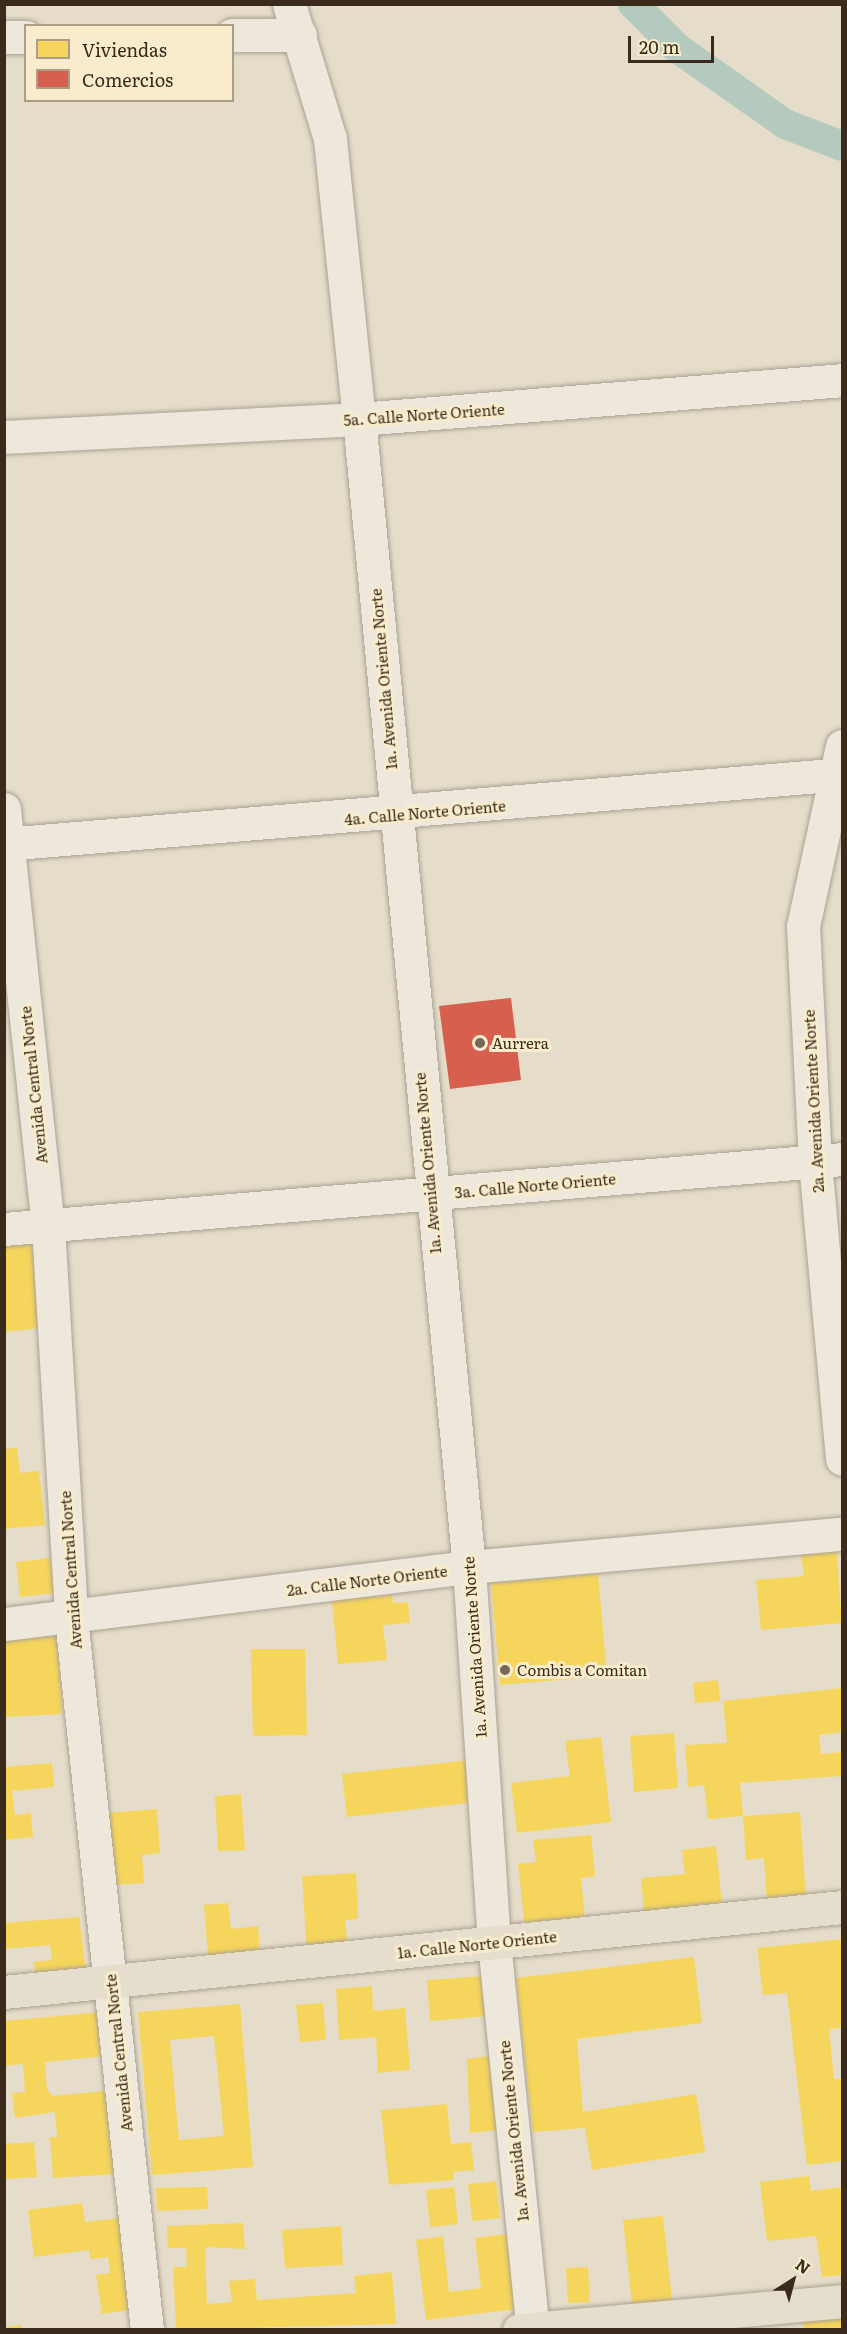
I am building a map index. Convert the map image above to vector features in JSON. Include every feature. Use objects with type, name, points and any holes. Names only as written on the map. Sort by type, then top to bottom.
[{"type":"main road","name":"1a. Calle Norte Oriente","points":[[4,1992],[843,1906]]},
{"type":"main road","points":[[529,2329],[843,2301]]},
{"type":"street","name":"1a. Avenida Oriente Norte","points":[[289,4],[330,139],[359,419],[429,1194],[469,1567],[494,1942],[529,2329]]},
{"type":"street","points":[[234,35],[300,35]]},
{"type":"street","points":[[4,37],[24,37]]},
{"type":"street","name":"5a. Calle Norte Oriente","points":[[4,437],[359,419],[843,380]]},
{"type":"street","name":"4a. Calle Norte Oriente","points":[[6,844],[395,815],[841,765]]},
{"type":"street","name":"2a. Avenida Oriente Norte","points":[[841,765],[803,926],[829,1161],[843,1459]]},
{"type":"street","name":"Avenida Central Norte","points":[[4,809],[48,1226],[71,1618],[147,2330]]},
{"type":"street","name":"3a. Calle Norte Oriente","points":[[4,1230],[829,1161]]},
{"type":"street","name":"2a. Calle Norte Oriente","points":[[4,1623],[71,1618],[469,1567],[843,1534]]},
{"type":"building: Viviendas","points":[[31,1240],[40,1328],[4,1332],[4,1242]]},
{"type":"building: Viviendas","points":[[17,1448],[20,1473],[39,1471],[45,1525],[4,1529],[4,1449]]},
{"type":"building: Viviendas","points":[[836,1543],[842,1623],[761,1630],[756,1580],[804,1576],[800,1547]]},
{"type":"building: Viviendas","points":[[50,1558],[55,1593],[20,1597],[16,1562]]},
{"type":"building: Viviendas","points":[[598,1574],[607,1676],[500,1685],[491,1583]]},
{"type":"building: Viviendas","points":[[392,1595],[393,1603],[408,1602],[410,1623],[383,1625],[387,1660],[338,1664],[332,1600]]},
{"type":"building: Viviendas","points":[[57,1634],[62,1714],[4,1717],[4,1637]]},
{"type":"building: Viviendas","points":[[251,1649],[305,1649],[307,1735],[253,1736]]},
{"type":"building: Viviendas","points":[[718,1680],[720,1701],[695,1703],[693,1683]]},
{"type":"building: Viviendas","points":[[842,1688],[842,1732],[819,1735],[821,1754],[842,1752],[842,1776],[740,1783],[743,1816],[708,1819],[704,1785],[688,1787],[685,1745],[727,1743],[723,1701]]},
{"type":"building: Viviendas","points":[[674,1733],[678,1788],[634,1792],[630,1736]]},
{"type":"building: Viviendas","points":[[601,1737],[611,1822],[517,1833],[511,1783],[570,1776],[565,1741]]},
{"type":"building: Viviendas","points":[[470,1760],[476,1802],[347,1817],[342,1774]]},
{"type":"building: Viviendas","points":[[52,1763],[54,1787],[12,1791],[15,1815],[31,1813],[33,1837],[4,1840],[4,1767]]},
{"type":"building: Viviendas","points":[[241,1794],[245,1850],[218,1851],[215,1796]]},
{"type":"building: Viviendas","points":[[157,1809],[160,1853],[142,1855],[144,1883],[114,1885],[108,1813]]},
{"type":"building: Viviendas","points":[[800,1812],[806,1899],[767,1902],[764,1858],[746,1860],[743,1816]]},
{"type":"building: Viviendas","points":[[591,1835],[595,1876],[581,1878],[585,1922],[525,1928],[518,1864],[536,1862],[533,1840]]},
{"type":"building: Viviendas","points":[[716,1846],[722,1906],[644,1912],[641,1878],[685,1874],[682,1850]]},
{"type":"building: Viviendas","points":[[356,1873],[358,1919],[345,1920],[348,1952],[307,1954],[302,1876]]},
{"type":"building: Viviendas","points":[[228,1903],[231,1929],[258,1926],[260,1952],[208,1956],[204,1905]]},
{"type":"building: Viviendas","points":[[79,1917],[87,1979],[36,1984],[34,1962],[52,1960],[50,1945],[4,1949],[4,1923]]},
{"type":"building: Viviendas","points":[[842,1939],[842,2028],[829,2029],[834,2079],[842,2078],[842,2161],[807,2165],[787,1993],[763,1995],[757,1948]]},
{"type":"building: Viviendas","points":[[694,1957],[702,2023],[577,2039],[583,2112],[696,2094],[705,2152],[592,2170],[585,2128],[533,2132],[516,1978]]},
{"type":"building: Viviendas","points":[[485,1976],[489,2016],[430,2021],[427,1980]]},
{"type":"building: Viviendas","points":[[372,1986],[373,2011],[405,2008],[410,2070],[378,2073],[376,2037],[339,2040],[336,1989]]},
{"type":"building: Viviendas","points":[[323,2003],[326,2040],[300,2042],[296,2005]]},
{"type":"building: Viviendas","points":[[240,2004],[253,2167],[152,2175],[138,2012]],"holes":[[[214,2036],[224,2136],[179,2140],[170,2040]]]},
{"type":"building: Viviendas","points":[[101,2012],[106,2056],[45,2062],[47,2090],[53,2096],[115,2090],[116,2174],[53,2178],[50,2137],[57,2137],[55,2112],[15,2118],[12,2093],[25,2092],[23,2064],[4,2066],[4,2021]]},
{"type":"building: Viviendas","points":[[497,2055],[506,2129],[470,2133],[467,2059]]},
{"type":"building: Viviendas","points":[[447,2104],[451,2144],[471,2142],[474,2170],[453,2172],[454,2180],[389,2185],[381,2110]]},
{"type":"building: Viviendas","points":[[34,2142],[37,2177],[4,2179],[4,2144]]},
{"type":"building: Viviendas","points":[[809,2176],[811,2191],[842,2187],[842,2275],[822,2277],[816,2236],[767,2241],[760,2182]]},
{"type":"building: Viviendas","points":[[496,2181],[500,2218],[472,2221],[468,2184]]},
{"type":"building: Viviendas","points":[[207,2187],[208,2209],[157,2211],[156,2188]]},
{"type":"building: Viviendas","points":[[454,2187],[458,2224],[430,2227],[426,2190]]},
{"type":"building: Viviendas","points":[[82,2203],[85,2222],[122,2218],[137,2309],[102,2314],[96,2275],[110,2273],[108,2257],[90,2259],[89,2250],[34,2257],[28,2210]]},
{"type":"building: Viviendas","points":[[663,2216],[673,2310],[633,2314],[623,2220]]},
{"type":"building: Viviendas","points":[[243,2223],[245,2249],[205,2247],[207,2304],[232,2302],[229,2281],[255,2279],[257,2300],[356,2293],[354,2276],[392,2272],[396,2324],[176,2330],[173,2267],[187,2267],[186,2248],[168,2248],[167,2226]]},
{"type":"building: Viviendas","points":[[341,2226],[343,2265],[285,2268],[282,2230]]},
{"type":"building: Viviendas","points":[[508,2234],[517,2309],[426,2320],[416,2240],[443,2236],[449,2292],[481,2288],[475,2238]]},
{"type":"building: Viviendas","points":[[588,2267],[590,2302],[568,2303],[566,2268]]},
{"type":"building: Viviendas","points":[[842,2314],[842,2330],[804,2330],[803,2316]]},
{"type":"building: Viviendas","points":[[21,2325],[22,2330],[4,2330],[4,2327]]},
{"type":"building: Comercios","name":"Aurrera","points":[[511,998],[521,1080],[450,1089],[439,1006]]},
{"type":"waterway","points":[[633,4],[677,48],[785,124],[842,146]]},
{"type":"place","name":"Aurrera","points":[[480,1043]]},
{"type":"place","name":"Combis a Comitan","points":[[505,1670]]}]
